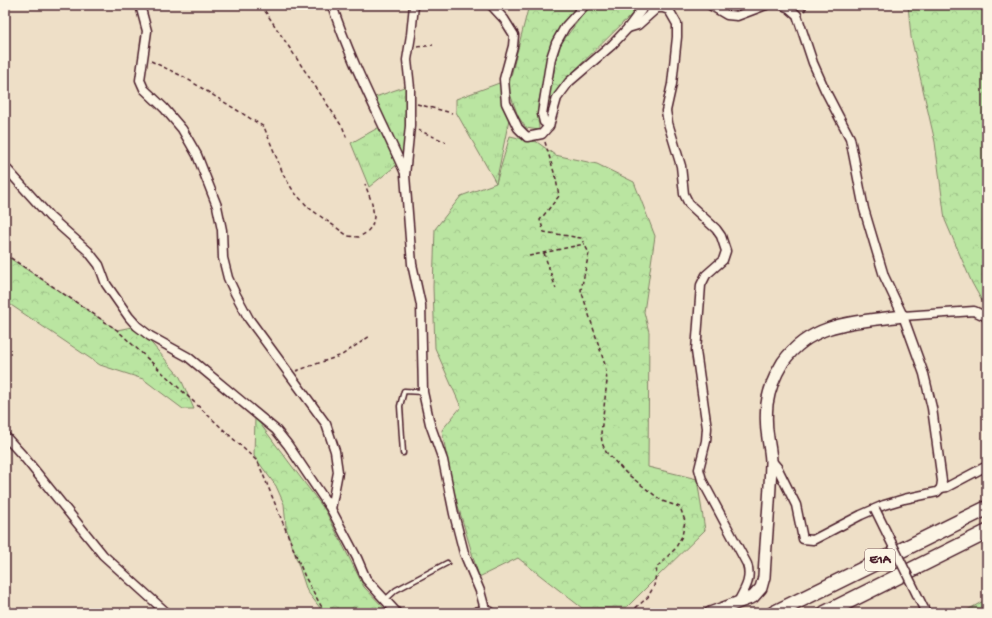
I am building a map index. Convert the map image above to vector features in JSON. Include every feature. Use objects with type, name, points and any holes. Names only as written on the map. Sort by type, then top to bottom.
[{"type":"highway","name":"E1A","points":[[774,613],[987,508]]},
{"type":"highway","name":"E1A","points":[[825,613],[987,532]]},
{"type":"street","points":[[140,5],[147,31],[140,80],[144,89],[164,108],[182,129],[197,155],[217,206],[222,230],[223,258],[228,278],[235,294],[250,319],[288,374],[326,424],[335,451],[338,472],[331,509]]},
{"type":"street","points":[[332,5],[338,24],[362,82],[406,175]]},
{"type":"street","points":[[414,5],[407,60],[410,126],[406,175],[412,264],[421,305],[423,392],[430,424],[442,460],[464,554],[480,591],[485,612]]},
{"type":"street","points":[[491,5],[504,19],[514,35],[513,46],[504,79],[506,103],[518,128],[527,137],[542,134],[549,126],[557,98],[569,82],[612,45],[628,28],[645,5]]},
{"type":"street","points":[[549,126],[544,122],[542,114],[553,53],[556,43],[565,27],[585,5]]},
{"type":"street","points":[[710,5],[727,15],[737,16],[766,5]]},
{"type":"street","points":[[771,460],[777,467],[796,505],[803,539],[813,540],[875,509],[904,499],[937,492],[942,481],[932,408],[924,374],[903,316],[884,276],[864,209],[850,138],[813,63],[797,15],[789,8],[782,5]]},
{"type":"street","points":[[628,28],[638,25],[657,8],[669,10],[677,24],[672,84],[666,111],[668,123],[681,166],[684,194],[689,204],[722,236],[726,251],[722,260],[706,276],[701,285],[696,351],[707,428],[706,441],[699,469],[702,480],[750,572],[748,584],[738,602]]},
{"type":"street","points":[[5,167],[50,217],[88,251],[99,265],[106,284],[137,326],[150,336],[188,357],[276,430],[288,445],[331,509],[357,558],[366,579],[397,613]]},
{"type":"street","points":[[710,613],[753,597],[761,588],[764,577],[771,460],[766,420],[767,404],[777,371],[787,357],[801,342],[816,333],[840,325],[903,316],[974,311],[987,317]]},
{"type":"street","points":[[5,436],[24,457],[103,555],[167,613]]},
{"type":"street","points":[[940,488],[948,487],[987,467]]},
{"type":"street","points":[[875,509],[926,613]]},
{"type":"street","points":[[5,608],[9,613]]},
{"type":"lane","points":[[403,453],[400,406],[404,391],[423,392]]},
{"type":"lane","points":[[385,600],[396,590],[447,563]]},
{"type":"path","points":[[261,5],[343,128],[347,139]]},
{"type":"path","points":[[409,48],[433,46]]},
{"type":"path","points":[[144,58],[184,77],[264,127],[284,176],[294,192],[308,208],[348,236],[359,237],[366,233],[372,226],[374,217],[372,203],[365,184]]},
{"type":"path","points":[[410,102],[452,113]]},
{"type":"path","points":[[410,126],[446,142]]},
{"type":"path","points":[[542,134],[556,179],[559,196],[540,220],[544,232],[581,238],[589,253],[581,290],[605,365],[607,380],[601,433],[602,443],[606,452],[626,474],[662,501],[680,507],[684,521],[682,536],[675,549],[657,567],[654,586],[648,597],[630,613]]},
{"type":"path","points":[[529,256],[584,244]]},
{"type":"path","points":[[543,253],[556,289]]},
{"type":"path","points":[[5,254],[117,330],[258,462],[305,577],[325,613]]},
{"type":"path","points":[[288,374],[342,355],[370,336]]},
{"type":"green space","points":[[529,5],[578,5],[554,40],[538,104],[539,130],[526,128],[518,116],[508,88]]},
{"type":"green space","points":[[590,5],[638,5],[631,15],[565,80],[550,104],[547,103],[560,45]]},
{"type":"green space","points":[[908,5],[987,5],[987,310],[972,283],[945,220],[935,142],[911,37]]},
{"type":"green space","points":[[502,82],[509,119],[496,183],[456,112],[456,99]]},
{"type":"green space","points":[[407,86],[408,134],[402,161],[369,187],[351,143],[383,125],[375,97]]},
{"type":"green space","points":[[510,136],[537,142],[555,155],[597,164],[634,182],[655,236],[644,312],[649,332],[648,467],[697,479],[705,530],[627,607],[582,608],[518,558],[479,577],[451,482],[442,430],[461,407],[435,348],[433,287],[435,229],[461,196],[496,183]]},
{"type":"green space","points":[[5,255],[117,330],[137,326],[180,377],[194,409],[183,409],[143,379],[100,365],[5,301]]},
{"type":"green space","points":[[255,417],[325,510],[364,587],[389,613],[324,613],[307,591],[286,527],[284,504],[276,486],[254,456]]},
{"type":"green space","points":[[987,599],[987,613],[962,613]]}]
